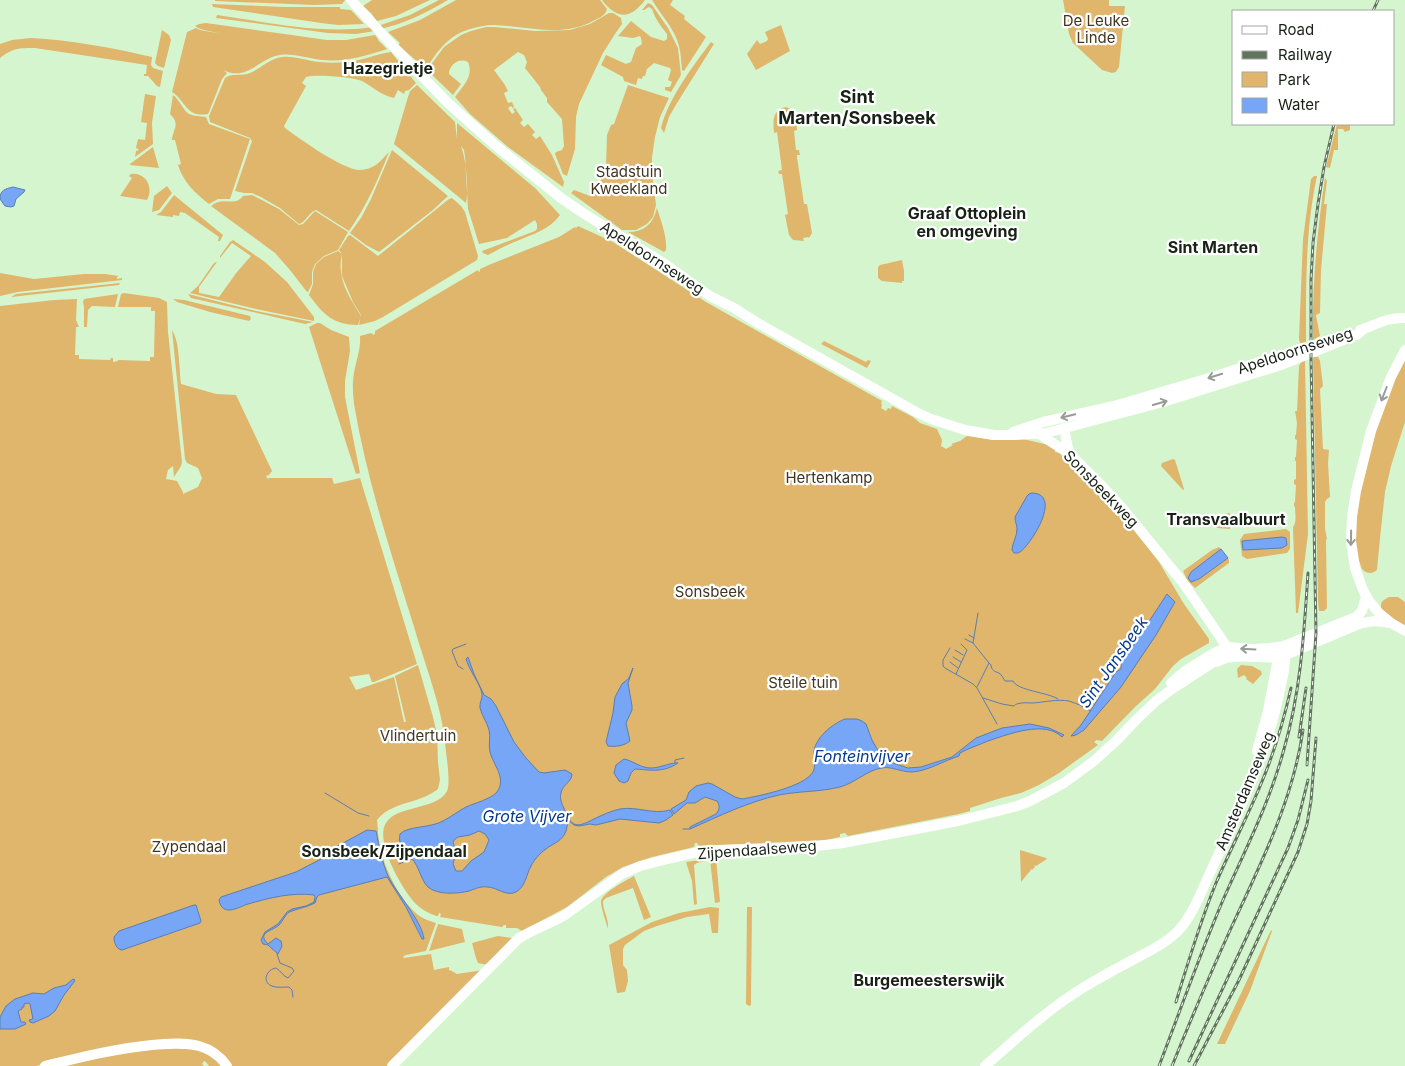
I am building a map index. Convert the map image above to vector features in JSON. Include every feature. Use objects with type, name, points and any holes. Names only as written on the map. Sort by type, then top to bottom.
[{"type":"main road","name":"Apeldoornseweg","points":[[351,0],[432,88],[475,128],[561,198],[665,264],[710,296],[918,413],[944,423],[972,432],[988,434],[1039,434],[1163,402],[1281,366],[1352,336],[1365,328]]},
{"type":"main road","points":[[1365,328],[1388,319],[1404,318]]},
{"type":"main road","name":"Apeldoornseweg","points":[[1004,434],[1114,406],[1279,356],[1296,354],[1344,334],[1365,328]]},
{"type":"main road","points":[[1405,350],[1391,377],[1371,431],[1356,491],[1352,517],[1351,549],[1366,601],[1391,623],[1405,631]]},
{"type":"main road","name":"Sonsbeekweg","points":[[1031,426],[1039,434],[1069,453],[1102,485],[1124,510],[1184,584],[1222,652]]},
{"type":"main road","points":[[1064,428],[1069,453]]},
{"type":"main road","points":[[1279,654],[1356,617],[1360,614],[1366,601]]},
{"type":"main road","points":[[1222,652],[1279,654],[1362,623],[1375,621],[1391,623]]},
{"type":"main road","points":[[1222,652],[1270,648],[1279,654]]},
{"type":"main road","name":"Zijpendaalseweg","points":[[392,1066],[518,939],[558,920],[630,870],[698,852],[799,848],[842,843],[950,823],[1017,806],[1049,792],[1094,761],[1156,701],[1222,652]]},
{"type":"main road","name":"Amsterdamseweg","points":[[985,1066],[1053,1009],[1085,987],[1171,938],[1189,916],[1255,757],[1268,711],[1279,654]]},
{"type":"main road","name":"Amsterdamseweg","points":[[1204,878],[1250,786],[1264,749],[1276,710],[1279,654]]},
{"type":"main road","points":[[45,1066],[108,1051],[179,1044],[194,1045],[208,1050],[218,1056],[227,1066]]},
{"type":"green space","points":[[215,0],[345,0],[342,4],[314,5]]},
{"type":"green space","points":[[372,0],[430,0],[396,16],[377,21],[363,6]]},
{"type":"green space","points":[[439,0],[448,0],[406,21],[380,29],[378,26],[410,15]]},
{"type":"green space","points":[[456,0],[600,0],[607,9],[604,15],[598,19],[569,29],[544,30],[494,25],[467,30],[448,41],[438,51],[426,69],[398,45],[400,43],[388,32],[420,20]]},
{"type":"green space","points":[[602,0],[645,0],[634,11],[624,15],[613,11]]},
{"type":"green space","points":[[652,0],[673,0],[670,5],[685,16],[684,19],[706,37],[684,71],[682,70],[677,40]]},
{"type":"green space","name":"De Leuke Linde","points":[[1063,0],[1109,0],[1109,6],[1125,6],[1119,67],[1116,72],[1112,73],[1102,70],[1073,43],[1069,34]]},
{"type":"green space","points":[[648,3],[652,5],[668,28],[678,48],[681,75],[671,92],[665,90],[665,87],[670,87],[672,82],[668,80],[670,68],[654,63],[647,69],[642,79],[638,78],[636,85],[624,81],[623,77],[601,65],[606,55],[626,64],[631,62],[636,48],[642,44],[640,36],[633,38],[618,36],[631,21],[651,37],[664,41],[667,39],[667,34],[656,19],[652,9],[649,7],[642,10]]},
{"type":"green space","points":[[212,4],[340,7],[340,9],[351,10],[364,24],[338,25],[321,23],[213,7]]},
{"type":"green space","points":[[609,13],[613,13],[621,18],[622,24],[603,53],[579,104],[576,117],[575,149],[567,176],[563,174],[555,154],[562,150],[564,146],[562,119],[547,102],[547,98],[540,87],[525,68],[527,62],[524,55],[518,52],[494,70],[508,91],[504,93],[508,103],[512,102],[514,107],[508,108],[512,114],[515,112],[513,109],[515,108],[523,120],[520,123],[524,127],[528,124],[535,132],[532,135],[536,139],[540,136],[552,155],[564,182],[563,187],[508,147],[470,114],[455,97],[469,76],[468,62],[458,61],[449,71],[449,74],[461,84],[453,95],[427,70],[444,47],[461,35],[471,31],[486,27],[535,31],[570,30],[590,24]]},
{"type":"green space","points":[[217,15],[314,29],[373,27],[375,31],[356,34],[328,33],[216,18]]},
{"type":"green space","points":[[206,23],[327,40],[346,40],[375,35],[387,49],[339,60],[280,55],[239,73],[223,70],[227,73],[222,79],[208,114],[201,115],[195,114],[187,108],[172,92],[187,32],[196,28],[222,34],[195,26]]},
{"type":"green space","points":[[781,25],[790,51],[756,70],[747,54],[757,40],[760,44],[767,41],[765,32]]},
{"type":"green space","points":[[162,30],[169,35],[171,40],[164,68],[155,63]]},
{"type":"green space","points":[[31,38],[92,45],[152,57],[151,65],[153,68],[163,71],[160,87],[148,76],[144,76],[147,65],[35,48],[16,49],[0,58],[0,44],[12,40]]},
{"type":"green space","points":[[711,42],[714,44],[669,117],[664,133],[661,128],[669,106],[682,83]]},
{"type":"green space","points":[[391,52],[416,83],[409,90],[405,91],[404,94],[398,90],[394,98],[389,97],[362,81],[351,78],[306,77],[302,83],[306,86],[284,126],[322,153],[353,169],[365,170],[373,167],[389,152],[371,193],[349,231],[316,210],[299,224],[280,208],[261,197],[252,193],[235,191],[252,141],[250,138],[210,122],[209,116],[225,78],[247,74],[272,60],[282,57],[337,63]]},
{"type":"green space","points":[[417,85],[455,122],[457,139],[457,123],[535,188],[560,215],[556,220],[540,231],[488,255],[483,253],[482,251],[535,231],[537,224],[535,220],[507,238],[479,244],[468,209],[467,193],[466,203],[394,144],[410,91]]},
{"type":"green space","name":"Stadstuin Kweekland","points":[[628,85],[669,98],[660,117],[652,157],[656,205],[653,217],[647,224],[636,230],[622,230],[571,193],[574,190],[590,196],[594,195],[606,168],[607,135],[611,125],[614,124]]},
{"type":"green space","points":[[145,94],[156,96],[152,123],[153,144],[135,157],[136,151],[139,150],[136,148],[138,139],[145,140],[147,123],[141,122]]},
{"type":"green space","points":[[173,95],[189,114],[206,117],[209,124],[250,139],[230,199],[218,199],[209,204],[195,192],[183,177],[178,165],[181,164],[175,140],[172,140],[176,123],[170,114]]},
{"type":"green space","points":[[786,107],[792,110],[796,119],[797,130],[794,131],[796,150],[799,150],[800,155],[797,155],[797,157],[804,204],[807,204],[812,233],[809,238],[803,238],[804,241],[793,240],[789,235],[785,215],[788,214],[782,174],[779,174],[778,171],[782,170],[777,132],[774,133],[774,117],[781,108]]},
{"type":"green space","points":[[1337,125],[1350,125],[1350,130],[1345,132],[1343,129],[1338,129],[1338,150],[1334,150],[1330,168],[1326,167]]},
{"type":"green space","points":[[153,147],[159,168],[130,165],[130,164]]},
{"type":"green space","points":[[392,150],[448,196],[379,252],[350,233],[371,199]]},
{"type":"green space","points":[[131,174],[141,176],[147,182],[150,191],[147,200],[120,196],[132,178],[129,176]]},
{"type":"green space","points":[[1317,176],[1310,217],[1307,259],[1306,343],[1300,343],[1303,239],[1311,179]]},
{"type":"green space","points":[[1325,178],[1327,181],[1324,204],[1327,204],[1321,270],[1320,313],[1316,315],[1320,336],[1313,340],[1316,259]]},
{"type":"green space","points":[[167,186],[172,193],[159,210],[152,212],[154,196]]},
{"type":"green space","points":[[174,195],[223,235],[220,241],[218,241],[219,237],[185,213],[180,212],[179,216],[173,215],[173,217],[156,215],[161,212]]},
{"type":"green space","points":[[252,195],[279,209],[299,225],[303,224],[315,211],[348,232],[338,250],[324,256],[315,264],[312,272],[312,284],[308,292],[275,253],[211,206],[220,201],[236,201],[243,196]]},
{"type":"green space","points":[[452,198],[465,212],[478,256],[477,260],[383,317],[359,325],[361,315],[342,276],[342,254],[339,250],[348,236],[350,235],[378,256]]},
{"type":"green space","points":[[657,208],[666,239],[666,250],[664,252],[628,232],[634,232],[647,226]]},
{"type":"green space","name":"Sonsbeek","points":[[578,226],[613,242],[706,302],[882,401],[881,408],[886,411],[888,408],[891,409],[892,406],[920,423],[937,429],[942,440],[941,446],[946,449],[953,445],[951,444],[967,436],[993,440],[1023,439],[1049,445],[1109,498],[1159,562],[1184,604],[1209,639],[1209,643],[1181,659],[1155,689],[1102,741],[1097,740],[1094,742],[1098,745],[1059,773],[1021,793],[970,808],[970,811],[848,836],[845,833],[840,834],[840,837],[826,840],[699,846],[695,843],[694,847],[652,857],[623,867],[606,877],[567,907],[522,931],[517,928],[506,928],[506,925],[502,927],[440,917],[441,914],[439,913],[436,916],[423,910],[410,898],[398,877],[387,853],[383,831],[391,817],[398,813],[426,805],[442,797],[448,787],[447,761],[437,701],[381,518],[359,433],[353,385],[360,336],[371,333],[374,335],[375,331],[478,270],[479,272],[480,269],[491,264],[559,237]]},
{"type":"green space","points":[[233,240],[265,262],[287,282],[314,317],[314,321],[190,293],[198,286],[214,263],[217,262],[199,287],[199,293],[219,297],[251,256],[232,243],[220,258]]},
{"type":"green space","points":[[338,251],[342,254],[343,283],[361,316],[358,325],[335,321],[319,308],[309,295],[316,264],[324,257]]},
{"type":"green space","points":[[902,260],[904,281],[902,283],[882,281],[878,278],[878,267],[880,265]]},
{"type":"green space","points":[[0,273],[34,279],[105,274],[119,276],[117,279],[122,278],[122,280],[18,292],[0,296]]},
{"type":"green space","points":[[120,283],[119,285],[11,297],[16,294]]},
{"type":"green space","points":[[118,294],[115,307],[92,306],[88,310],[87,327],[84,327],[84,299]]},
{"type":"green space","name":"Zypendaal","points":[[121,294],[159,298],[167,302],[168,332],[182,462],[174,477],[173,466],[168,470],[166,479],[177,481],[183,494],[198,487],[202,478],[198,468],[187,463],[185,459],[172,330],[178,348],[181,384],[216,394],[236,395],[272,471],[266,476],[268,479],[332,478],[334,484],[360,478],[417,664],[374,682],[372,682],[369,674],[349,677],[356,690],[394,677],[404,722],[406,722],[395,676],[418,665],[437,734],[440,780],[438,789],[423,798],[390,809],[377,820],[382,856],[395,885],[414,911],[423,918],[436,923],[426,951],[406,955],[403,958],[431,954],[434,970],[449,967],[449,970],[457,974],[483,970],[388,1066],[229,1066],[200,1044],[73,1056],[36,1066],[0,1066],[0,306],[77,299],[76,320],[79,327],[76,327],[75,355],[79,355],[79,359],[110,360],[113,358],[113,362],[118,360],[150,361],[150,357],[154,357],[155,311],[151,311],[151,307],[118,307]]},
{"type":"green space","points":[[188,294],[256,311],[313,322],[305,324],[191,298]]},
{"type":"green space","points":[[173,299],[250,316],[251,319],[249,321],[210,312],[177,302]]},
{"type":"green space","points":[[317,323],[349,337],[350,351],[345,381],[345,397],[360,473],[356,474],[309,327]]},
{"type":"green space","points":[[824,341],[866,362],[868,360],[871,361],[867,368],[821,344]]},
{"type":"green space","points":[[1405,355],[1405,422],[1385,492],[1377,570],[1368,573],[1362,569],[1357,555],[1354,534],[1355,517],[1374,430]]},
{"type":"green space","points":[[1313,357],[1318,357],[1320,361],[1323,386],[1320,389],[1323,449],[1329,450],[1330,497],[1325,502],[1327,608],[1324,611],[1319,611],[1318,602]]},
{"type":"green space","points":[[1305,360],[1308,534],[1298,613],[1296,613],[1293,527],[1295,520],[1296,485],[1294,480],[1296,479],[1295,457],[1297,440],[1295,439],[1297,423],[1295,411],[1297,411],[1299,366]]},
{"type":"green space","points":[[1175,460],[1183,490],[1161,466],[1162,463]]},
{"type":"green space","points":[[1229,513],[1232,515],[1230,529],[1217,528],[1211,522],[1211,517]]},
{"type":"green space","points":[[1286,529],[1290,532],[1290,549],[1287,553],[1247,559],[1242,556],[1240,540],[1244,534]],"holes":[[[1286,538],[1287,545],[1243,550],[1242,541]]]},
{"type":"green space","points":[[1219,547],[1221,549],[1191,572],[1196,581],[1228,558],[1229,563],[1195,588],[1187,580],[1183,571]]},
{"type":"green space","points":[[1389,597],[1398,597],[1405,602],[1405,627],[1381,609],[1382,602]]},
{"type":"green space","points":[[1241,665],[1252,666],[1261,671],[1262,674],[1253,684],[1244,675],[1238,678],[1237,669]]},
{"type":"green space","points":[[1020,850],[1047,859],[1036,866],[1034,865],[1035,867],[1031,869],[1021,882]]},
{"type":"green space","points":[[716,858],[720,902],[715,903],[710,860],[694,865],[697,904],[694,905],[692,881],[686,862]]},
{"type":"green space","points":[[634,876],[651,917],[644,920],[633,888],[606,898],[603,901],[608,929],[602,908],[602,898],[615,887]]},
{"type":"green space","points":[[710,907],[719,908],[718,933],[712,933],[709,914],[687,917],[657,926],[644,931],[625,945],[623,949],[623,965],[627,970],[628,981],[625,992],[617,993],[609,945],[652,922],[679,913]]},
{"type":"green space","points":[[747,907],[752,907],[751,1005],[749,1006],[746,1004]]},
{"type":"green space","points":[[438,924],[462,929],[465,942],[429,951]]},
{"type":"green space","points":[[1271,930],[1250,991],[1225,1044],[1217,1044]]},
{"type":"green space","points":[[498,936],[512,938],[488,965],[478,963],[472,943]]},
{"type":"green space","points":[[178,1046],[206,1052],[223,1066],[209,1066],[204,1061],[202,1064],[204,1066],[55,1066],[87,1058]]},
{"type":"water","points":[[13,187],[25,190],[16,199],[14,206],[5,206],[0,199],[1,194],[5,189]]},
{"type":"water","points":[[1032,493],[1041,496],[1045,503],[1041,523],[1023,550],[1014,553],[1012,547],[1017,529],[1015,517],[1027,496]]},
{"type":"water","points":[[1286,538],[1287,545],[1282,548],[1243,550],[1242,541]]},
{"type":"water","points":[[1221,549],[1228,558],[1199,579],[1191,582],[1188,578],[1191,572]]},
{"type":"water","points":[[1167,594],[1175,602],[1156,635],[1121,687],[1084,730],[1071,736],[1081,725],[1116,672],[1121,669],[1121,664]]},
{"type":"water","name":"Grote Vijver","points":[[468,657],[484,695],[491,699],[496,706],[514,742],[526,758],[539,772],[565,770],[572,774],[572,777],[562,790],[560,798],[568,817],[574,824],[581,825],[610,812],[626,808],[657,812],[670,810],[673,815],[659,823],[620,819],[596,825],[579,826],[574,825],[568,820],[566,832],[558,841],[537,857],[522,887],[516,892],[505,893],[491,887],[480,887],[464,892],[447,893],[432,890],[428,887],[414,862],[402,847],[400,834],[403,831],[443,821],[466,807],[491,797],[497,792],[501,782],[489,749],[489,730],[480,708],[481,690],[466,659]],"holes":[[[479,831],[485,834],[489,840],[484,852],[471,861],[462,871],[456,871],[453,864],[456,852],[453,842],[455,839]]]},
{"type":"water","points":[[633,668],[628,683],[632,710],[626,723],[630,741],[619,746],[608,746],[606,742],[615,697],[622,684],[629,678]]},
{"type":"water","name":"Fonteinvijver","points":[[845,719],[857,719],[866,724],[880,754],[887,761],[908,768],[921,767],[952,757],[976,738],[1002,728],[1030,724],[1049,728],[1064,735],[1062,737],[1046,729],[1016,732],[970,748],[960,753],[959,756],[924,770],[912,772],[889,768],[877,769],[840,787],[779,795],[756,801],[690,829],[690,827],[716,814],[719,808],[717,801],[705,797],[695,803],[687,803],[674,814],[671,809],[686,800],[689,792],[696,786],[708,783],[742,799],[780,790],[801,782],[813,772],[815,765],[814,752],[817,742],[830,728]]},
{"type":"water","points":[[624,759],[651,768],[678,763],[662,770],[635,769],[628,781],[624,783],[619,781],[614,773],[616,765]]},
{"type":"water","points":[[367,830],[376,831],[382,860],[388,876],[419,924],[424,939],[422,939],[406,907],[387,877],[319,895],[315,903],[290,912],[279,925],[264,936],[268,944],[276,938],[281,941],[282,946],[278,954],[268,945],[263,944],[261,940],[265,932],[278,924],[287,912],[314,902],[314,895],[297,894],[281,896],[231,910],[225,909],[220,904],[219,900],[221,897],[296,872],[321,859],[332,849]]},
{"type":"water","points":[[196,905],[200,923],[122,950],[118,948],[114,941],[114,937],[119,931]]},
{"type":"water","points":[[73,979],[75,980],[74,982],[55,1011],[49,1016],[33,1023],[30,1022],[29,1020],[33,1019],[30,1004],[24,1004],[24,1007],[18,1011],[21,1022],[26,1024],[15,1029],[0,1029],[0,1017],[6,1006],[15,999],[33,993],[44,994],[54,988],[66,985]]},
{"type":"waterway","points":[[977,687],[989,663],[973,643],[978,613]]},
{"type":"waterway","points":[[969,635],[974,638]]},
{"type":"waterway","points":[[965,639],[973,643]]},
{"type":"waterway","points":[[463,669],[458,666],[452,651],[466,644]]},
{"type":"waterway","points":[[956,674],[967,650],[961,644]]},
{"type":"waterway","points":[[950,648],[943,660],[943,666],[977,688],[997,724]]},
{"type":"waterway","points":[[955,650],[963,655]]},
{"type":"waterway","points":[[953,657],[961,662]]},
{"type":"waterway","points":[[950,662],[958,668]]},
{"type":"waterway","points":[[989,663],[993,670],[1000,674],[1005,681],[1013,681],[1021,687],[1058,699]]},
{"type":"waterway","points":[[983,698],[1014,706],[1016,704],[1055,700],[1069,701],[1091,711]]},
{"type":"waterway","points":[[675,763],[675,760],[684,758]]},
{"type":"waterway","points":[[325,793],[358,813],[369,816]]},
{"type":"waterway","points":[[683,829],[690,829]]},
{"type":"waterway","name":"Sint Jansbeek","points":[[399,864],[412,858]]},
{"type":"waterway","points":[[277,954],[280,963],[292,968],[294,971],[288,978],[276,968],[273,969],[266,976],[267,982],[274,987],[289,987],[292,990],[293,997]]},
{"type":"railway","points":[[1373,10],[1378,0]]},
{"type":"railway","points":[[1307,765],[1316,633],[1311,280],[1318,204],[1334,125]]},
{"type":"railway","points":[[1159,1066],[1198,962],[1272,788],[1278,769],[1290,727],[1298,683],[1308,573]]},
{"type":"railway","points":[[1176,1002],[1194,942],[1210,898],[1258,792],[1271,757],[1291,688]]},
{"type":"railway","points":[[1299,737],[1306,688]]},
{"type":"railway","points":[[1172,1066],[1275,831],[1292,781],[1303,730]]},
{"type":"railway","points":[[1194,1066],[1239,980],[1298,852],[1307,824],[1311,801],[1316,738]]},
{"type":"railway","points":[[1189,1061],[1288,848],[1298,820],[1308,780]]},
{"type":"district","name":"Hazegrietje","points":[[388,68]]},
{"type":"district","name":"Sint Marten/Sonsbeek","points":[[857,107]]},
{"type":"district","name":"Graaf Ottoplein en omgeving","points":[[967,222]]},
{"type":"district","name":"Sint Marten","points":[[1213,247]]},
{"type":"district","name":"Transvaalbuurt","points":[[1226,519]]},
{"type":"district","name":"Sonsbeek/Zijpendaal","points":[[384,851]]},
{"type":"district","name":"Burgemeesterswijk","points":[[929,980]]},
{"type":"park label","name":"Hertenkamp","points":[[829,478]]},
{"type":"park label","name":"Steile tuin","points":[[803,683]]},
{"type":"park label","name":"Vlindertuin","points":[[418,736]]}]
